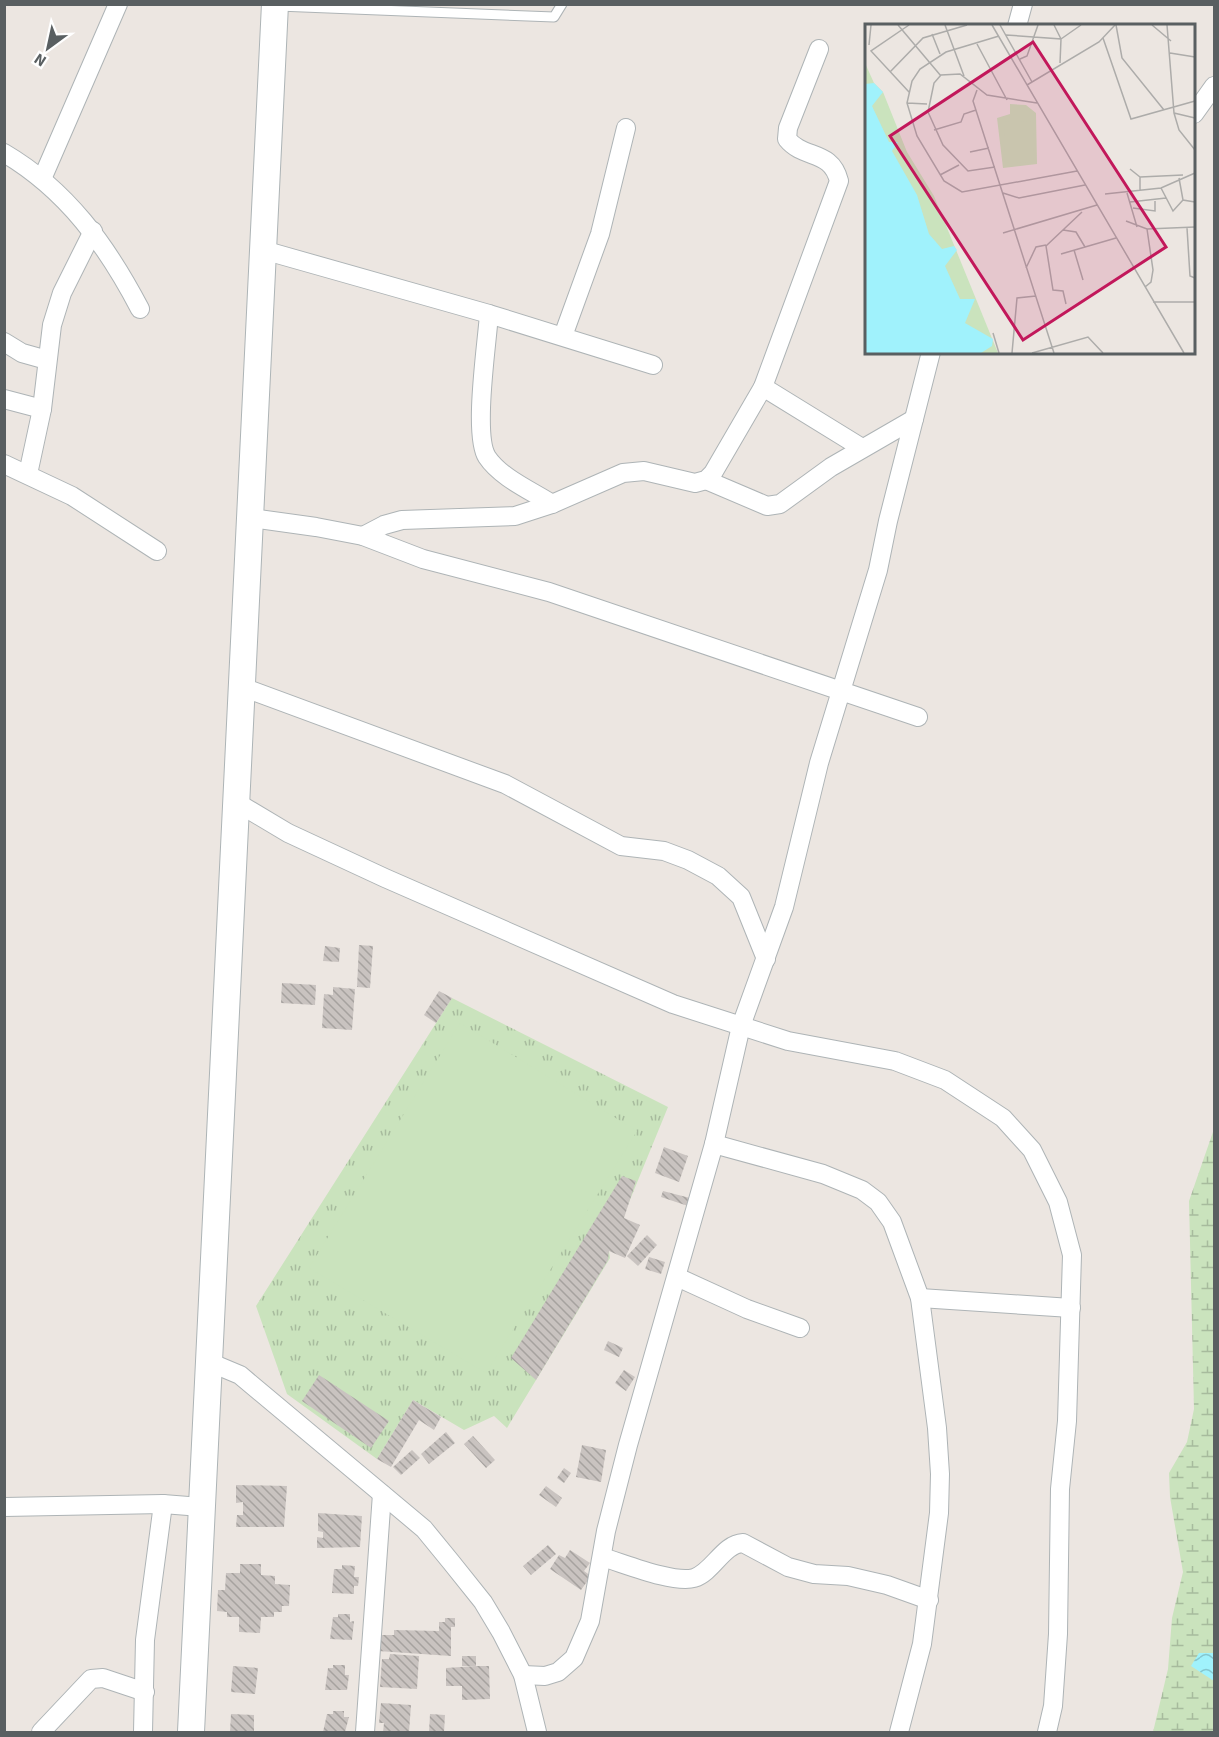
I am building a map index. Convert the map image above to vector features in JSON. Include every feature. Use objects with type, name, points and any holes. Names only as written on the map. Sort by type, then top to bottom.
[{"type":"main road","points":[[191,1732],[275,5]]},
{"type":"street","points":[[42,179],[118,4]]},
{"type":"street","points":[[1018,24],[1023,4]]},
{"type":"street","points":[[363,536],[384,525],[402,520],[515,516],[552,504],[623,473],[644,471],[695,483],[706,480],[714,473],[763,387],[839,181],[836,168],[827,160],[792,145],[787,139],[788,128],[819,49]]},
{"type":"street","points":[[1195,113],[1215,87]]},
{"type":"street","points":[[563,336],[600,234],[626,128]]},
{"type":"street","points":[[4,153],[42,179],[67,201],[93,231],[140,309]]},
{"type":"street","points":[[28,474],[42,409],[52,325],[62,293],[93,231]]},
{"type":"street","points":[[262,250],[489,314],[653,365]]},
{"type":"street","points":[[489,314],[480,438],[488,458],[506,475],[552,504]]},
{"type":"street","points":[[4,342],[22,353],[47,360]]},
{"type":"street","points":[[522,1674],[545,1676],[558,1672],[574,1658],[590,1621],[628,1444],[714,1144],[741,1026],[784,907],[817,773],[878,570],[930,354]]},
{"type":"street","points":[[763,387],[862,448]]},
{"type":"street","points":[[4,399],[42,409]]},
{"type":"street","points":[[706,480],[767,506],[780,504],[831,467],[914,419]]},
{"type":"street","points":[[4,464],[28,474],[110,518],[158,551]]},
{"type":"street","points":[[251,518],[363,536],[423,559],[549,592],[918,717]]},
{"type":"street","points":[[242,687],[505,784],[621,846],[664,851],[688,860],[718,876],[741,897],[766,959]]},
{"type":"street","points":[[236,802],[288,833],[594,972],[673,1005],[788,1041],[895,1061],[945,1080],[1003,1118],[1032,1150],[1058,1202],[1072,1255],[1067,1421],[1060,1489],[1058,1634],[1053,1706],[1047,1732]]},
{"type":"street","points":[[714,1144],[823,1174],[862,1190],[878,1202],[892,1222],[920,1298],[940,1474],[939,1513],[929,1600],[910,1696],[899,1732]]},
{"type":"street","points":[[676,1276],[747,1309],[801,1328]]},
{"type":"street","points":[[920,1298],[1071,1308]]},
{"type":"street","points":[[209,1362],[240,1374],[424,1529],[483,1602],[522,1674],[537,1732]]},
{"type":"street","points":[[365,1732],[382,1494]]},
{"type":"street","points":[[4,1507],[163,1504],[201,1507]]},
{"type":"street","points":[[143,1732],[145,1641],[163,1504]]},
{"type":"street","points":[[602,1557],[677,1579],[693,1578],[707,1570],[732,1546],[743,1542],[788,1567],[814,1574],[848,1576],[887,1584],[929,1600]]},
{"type":"street","points":[[41,1732],[91,1679],[103,1678],[145,1692]]},
{"type":"lane","points":[[275,5],[554,17],[562,4]]},
{"type":"green space","points":[[452,998],[668,1107],[609,1251],[610,1258],[507,1428],[494,1416],[464,1430],[413,1400],[377,1459],[287,1394],[256,1306]]},
{"type":"green space","points":[[460,1023],[637,1131],[486,1373],[309,1268]]},
{"type":"green space","points":[[1214,1129],[1214,1732],[1153,1732],[1168,1669],[1172,1618],[1183,1572],[1170,1497],[1169,1473],[1187,1442],[1194,1409],[1189,1201]]},
{"type":"water","points":[[1199,1653],[1214,1653],[1214,1681],[1191,1666]]},
{"type":"building","points":[[359,945],[373,946],[370,988],[357,987]]},
{"type":"building","points":[[325,946],[340,948],[339,962],[323,961]]},
{"type":"building","points":[[282,983],[316,985],[315,1005],[281,1003]]},
{"type":"building","points":[[333,987],[355,989],[352,1030],[322,1028],[324,994],[333,995]]},
{"type":"building","points":[[439,991],[452,998],[436,1023],[424,1015]]},
{"type":"building","points":[[664,1147],[688,1156],[679,1182],[655,1173]]},
{"type":"building","points":[[622,1176],[636,1181],[624,1218],[640,1225],[625,1258],[609,1251],[608,1260],[536,1380],[511,1358]]},
{"type":"building","points":[[663,1191],[690,1198],[688,1206],[661,1197]]},
{"type":"building","points":[[647,1235],[657,1245],[638,1266],[627,1256]]},
{"type":"building","points":[[649,1257],[665,1262],[661,1274],[645,1269]]},
{"type":"building","points":[[608,1341],[623,1348],[619,1357],[604,1350]]},
{"type":"building","points":[[624,1370],[635,1377],[626,1391],[615,1383]]},
{"type":"building","points":[[319,1375],[389,1421],[371,1448],[302,1401]]},
{"type":"building","points":[[413,1400],[441,1417],[434,1430],[419,1420],[391,1467],[377,1459]]},
{"type":"building","points":[[446,1432],[455,1443],[429,1464],[421,1454]]},
{"type":"building","points":[[473,1436],[495,1460],[486,1468],[464,1444]]},
{"type":"building","points":[[582,1445],[606,1450],[601,1482],[576,1477]]},
{"type":"building","points":[[412,1450],[420,1458],[401,1475],[393,1467]]},
{"type":"building","points":[[564,1468],[571,1473],[564,1483],[557,1478]]},
{"type":"building","points":[[236,1485],[287,1486],[284,1527],[236,1527],[237,1515],[243,1515],[243,1502],[236,1503]]},
{"type":"building","points":[[546,1486],[562,1498],[556,1507],[539,1495]]},
{"type":"building","points":[[318,1513],[362,1516],[360,1547],[317,1548],[317,1537],[323,1538],[323,1532],[318,1531]]},
{"type":"building","points":[[548,1545],[556,1554],[531,1575],[523,1566]]},
{"type":"building","points":[[570,1550],[590,1563],[584,1571],[591,1576],[581,1590],[550,1569],[559,1555],[565,1558]]},
{"type":"building","points":[[240,1564],[261,1564],[261,1575],[275,1576],[275,1584],[290,1585],[289,1606],[282,1606],[282,1612],[274,1612],[274,1617],[261,1617],[260,1633],[239,1632],[239,1617],[227,1617],[227,1612],[217,1611],[218,1590],[225,1590],[226,1573],[240,1573]]},
{"type":"building","points":[[342,1565],[355,1566],[354,1577],[359,1577],[358,1586],[354,1586],[354,1594],[332,1593],[334,1569],[342,1569]]},
{"type":"building","points":[[338,1614],[350,1614],[350,1622],[354,1621],[352,1640],[330,1639],[333,1617],[338,1617]]},
{"type":"building","points":[[445,1618],[455,1618],[455,1627],[451,1627],[451,1656],[378,1651],[379,1635],[394,1635],[394,1630],[439,1631],[439,1622],[445,1622]]},
{"type":"building","points":[[390,1654],[419,1656],[417,1689],[380,1687],[382,1659],[389,1659]]},
{"type":"building","points":[[462,1656],[476,1656],[476,1666],[462,1666]]},
{"type":"building","points":[[333,1665],[345,1665],[345,1675],[349,1675],[347,1690],[325,1690],[328,1668],[333,1668]]},
{"type":"building","points":[[233,1666],[258,1668],[255,1694],[231,1692]]},
{"type":"building","points":[[489,1666],[490,1699],[462,1700],[462,1686],[446,1686],[446,1668]]},
{"type":"building","points":[[381,1703],[411,1705],[409,1732],[383,1732],[384,1723],[379,1723]]},
{"type":"building","points":[[333,1711],[344,1711],[344,1717],[349,1717],[345,1732],[323,1732],[327,1714],[333,1714]]},
{"type":"building","points":[[231,1714],[254,1715],[254,1732],[230,1732]]},
{"type":"building","points":[[430,1714],[445,1715],[444,1732],[429,1732]]}]
